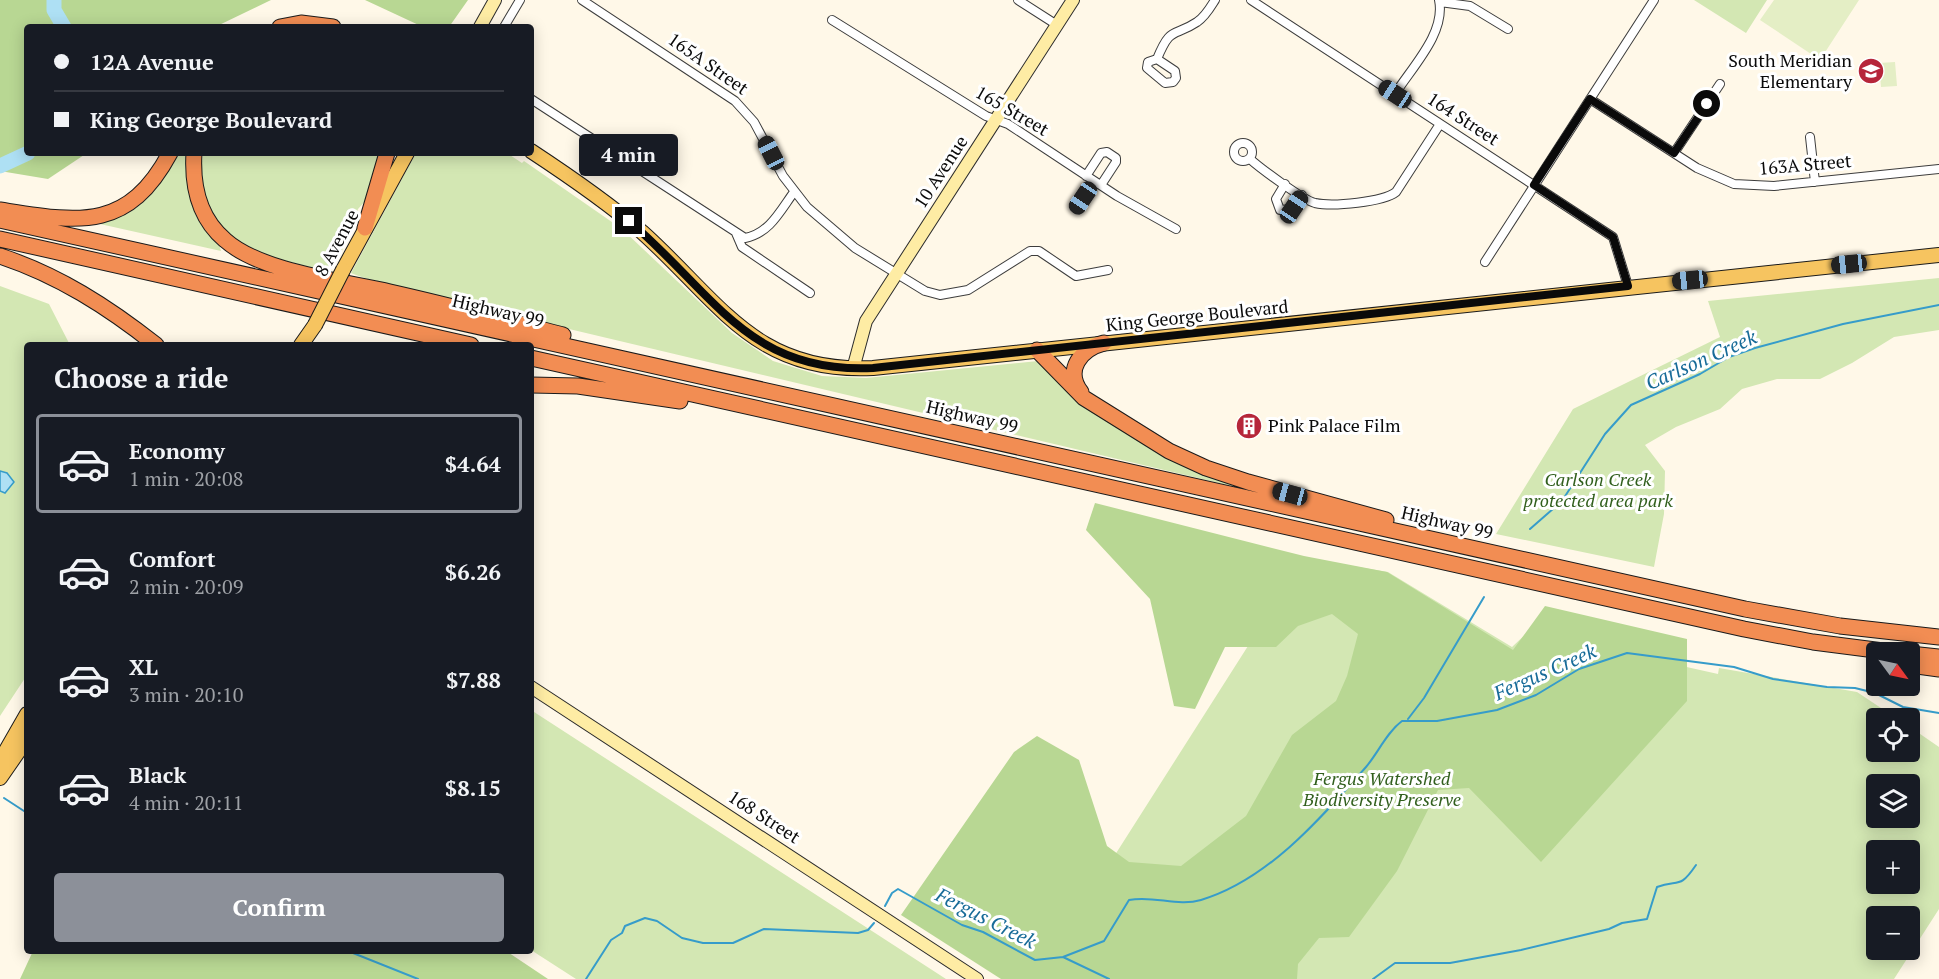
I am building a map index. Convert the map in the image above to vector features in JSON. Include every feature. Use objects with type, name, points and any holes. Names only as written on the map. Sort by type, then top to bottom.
[{"type":"highway","points":[[0,210],[67,219],[105,215],[130,204],[142,194],[168,156]]},
{"type":"highway","points":[[194,156],[195,181],[205,216],[225,241],[254,258],[277,266],[471,311],[807,400]]},
{"type":"highway","points":[[365,228],[386,156]]},
{"type":"highway","name":"Highway 99","points":[[0,219],[1782,617],[1939,637]]},
{"type":"highway","points":[[0,239],[458,342]]},
{"type":"highway","points":[[0,256],[34,268],[83,294],[152,342]]},
{"type":"highway","points":[[1096,407],[1078,389],[1074,369],[1084,352],[1104,343]]},
{"type":"highway","points":[[1037,350],[1069,385],[1096,407],[1169,451],[1226,475],[1527,561]]},
{"type":"highway","points":[[534,359],[1696,619],[1813,642],[1866,649]]},
{"type":"highway","points":[[534,385],[563,385],[615,391],[864,433]]},
{"type":"highway","points":[[1696,619],[1808,649],[1866,659]]},
{"type":"highway","points":[[1920,655],[1939,657]]},
{"type":"highway","points":[[1920,667],[1939,669]]},
{"type":"main road","name":"10 Avenue","points":[[853,369],[866,321],[1073,0]]},
{"type":"main road","points":[[477,24],[492,4]]},
{"type":"main road","points":[[482,24],[492,4]]},
{"type":"main road","name":"King George Boulevard","points":[[534,153],[615,209],[752,338],[774,351],[808,364],[853,369],[1939,255]]},
{"type":"main road","name":"8 Avenue","points":[[391,178],[400,156]]},
{"type":"main road","name":"8 Avenue","points":[[307,342],[391,178],[405,156]]},
{"type":"main road","name":"8 Avenue","points":[[303,342],[315,325]]},
{"type":"main road","name":"168 Street","points":[[534,689],[977,979]]},
{"type":"main road","points":[[0,761],[24,719]]},
{"type":"main road","points":[[0,778],[24,743]]},
{"type":"street","points":[[506,24],[520,0]]},
{"type":"street","name":"165A Street","points":[[582,0],[735,101],[754,122],[794,192],[842,238],[896,275],[925,291],[940,295],[968,290],[1030,251],[1039,251],[1076,276],[1108,270]]},
{"type":"street","points":[[1018,0],[1057,25]]},
{"type":"street","points":[[1157,58],[1167,38],[1174,31],[1197,22],[1215,0]]},
{"type":"street","name":"164 Street","points":[[1251,0],[1613,237],[1628,286]]},
{"type":"street","points":[[1485,262],[1654,0]]},
{"type":"street","points":[[1395,94],[1434,34],[1440,18],[1439,1],[1470,6],[1508,29]]},
{"type":"street","name":"165 Street","points":[[832,20],[986,116],[1008,124],[1094,181],[1176,229]]},
{"type":"street","points":[[1674,153],[1720,84]]},
{"type":"street","name":"163A Street","points":[[1590,99],[1714,177],[1734,184],[1765,187],[1939,169]]},
{"type":"street","points":[[534,101],[746,238],[758,236],[771,225],[794,192]]},
{"type":"street","points":[[1250,159],[1313,202],[1329,204],[1388,198],[1396,192],[1440,124]]},
{"type":"street","points":[[1810,137],[1815,182]]},
{"type":"street","points":[[1076,208],[1094,181]]},
{"type":"street","points":[[1286,184],[1276,199],[1280,210],[1292,209],[1302,195]]},
{"type":"street","points":[[735,233],[742,247],[810,292]]},
{"type":"green space","points":[[0,0],[271,0],[221,24],[24,24],[24,156],[82,156],[48,179],[0,171]]},
{"type":"green space","points":[[365,0],[468,0],[451,24],[417,24]]},
{"type":"green space","points":[[1694,0],[1767,0],[1746,33]]},
{"type":"green space","points":[[1774,0],[1859,0],[1820,60],[1760,20]]},
{"type":"green space","points":[[1895,62],[1897,86],[1881,87],[1879,63]]},
{"type":"green space","points":[[177,156],[192,156],[221,251],[100,224],[127,214],[136,208],[151,195]]},
{"type":"green space","points":[[203,156],[380,156],[367,199],[358,209],[340,256],[327,270],[302,265],[255,250],[235,238],[219,224],[208,205],[202,182]]},
{"type":"green space","points":[[414,156],[512,156],[522,163],[524,161],[622,229],[732,333],[773,361],[822,376],[866,378],[1038,361],[1074,398],[1140,441],[1278,497],[417,293],[351,273]]},
{"type":"green space","name":"Carlson Creek protected area park","points":[[1939,278],[1939,330],[1894,337],[1852,363],[1820,379],[1777,379],[1742,389],[1720,409],[1676,427],[1645,445],[1665,471],[1664,514],[1654,567],[1496,534],[1573,409],[1720,337],[1708,301]]},
{"type":"green space","points":[[0,286],[49,304],[68,342],[24,342],[24,680],[0,716]]},
{"type":"green space","points":[[1095,503],[1304,556],[1387,572],[1513,650],[1545,606],[1687,639],[1687,701],[1541,862],[1469,788],[1438,790],[1397,871],[1349,937],[1319,938],[1298,964],[1297,979],[1001,979],[901,915],[1014,752],[1037,736],[1079,760],[1107,846],[1129,862],[1181,866],[1246,816],[1292,735],[1336,701],[1347,676],[1358,634],[1332,614],[1298,626],[1276,647],[1225,647],[1195,709],[1174,706],[1150,599],[1086,530]]},
{"type":"green space","name":"Fergus Watershed Biodiversity Preserve","points":[[1304,558],[1388,572],[1512,647],[1546,615],[1606,649],[1718,674],[1719,668],[1857,692],[1881,708],[1866,708],[1866,762],[1920,762],[1920,734],[1939,747],[1939,909],[1920,939],[1920,906],[1866,906],[1866,960],[1906,960],[1894,979],[1036,979]]},
{"type":"green space","points":[[534,712],[946,979],[576,979],[534,952]]},
{"type":"green space","points":[[32,954],[510,954],[548,979],[20,979]]},
{"type":"water","points":[[0,471],[7,473],[14,482],[5,493],[0,491]]},
{"type":"waterway","points":[[54,0],[54,10],[62,24]]},
{"type":"waterway","points":[[0,166],[24,155]]},
{"type":"waterway","name":"Carlson Creek","points":[[1530,529],[1562,501],[1605,434],[1631,405],[1700,374],[1729,357],[1755,348],[1843,324],[1939,305]]},
{"type":"waterway","name":"Carlson Creek","points":[[1408,719],[1424,698],[1484,597]]},
{"type":"waterway","name":"Fergus Creek","points":[[885,906],[892,893],[898,889],[962,925],[983,932],[1035,960],[1063,957],[1104,941],[1129,900],[1174,902],[1201,900],[1225,891],[1271,863],[1331,806],[1366,767],[1402,721],[1437,721],[1497,710],[1536,695],[1579,669],[1627,653],[1734,667],[1773,679],[1827,687],[1855,688],[1875,693],[1903,707],[1939,713]]},
{"type":"waterway","name":"Fergus Creek","points":[[4,798],[24,811]]},
{"type":"waterway","points":[[1373,979],[1395,963],[1450,963],[1521,950],[1609,929],[1622,923],[1647,919],[1657,887],[1682,881],[1696,865]]},
{"type":"waterway","name":"Fergus Creek","points":[[586,979],[611,940],[622,933],[625,926],[645,918],[657,921],[682,938],[703,943],[733,943],[764,929],[858,933],[868,930],[874,923]]},
{"type":"waterway","name":"Fergus Creek","points":[[356,954],[418,979]]},
{"type":"waterway","points":[[1063,957],[1109,979]]},
{"type":"place","name":"South Meridian Elementary","points":[[1871,71]]},
{"type":"place","name":"Pink Palace Film","points":[[1249,426]]},
{"type":"route","points":[[629,221],[752,338],[789,357],[827,368],[873,368],[1294,324],[1628,286],[1613,237],[1534,185],[1590,99],[1674,153],[1707,104]]}]
